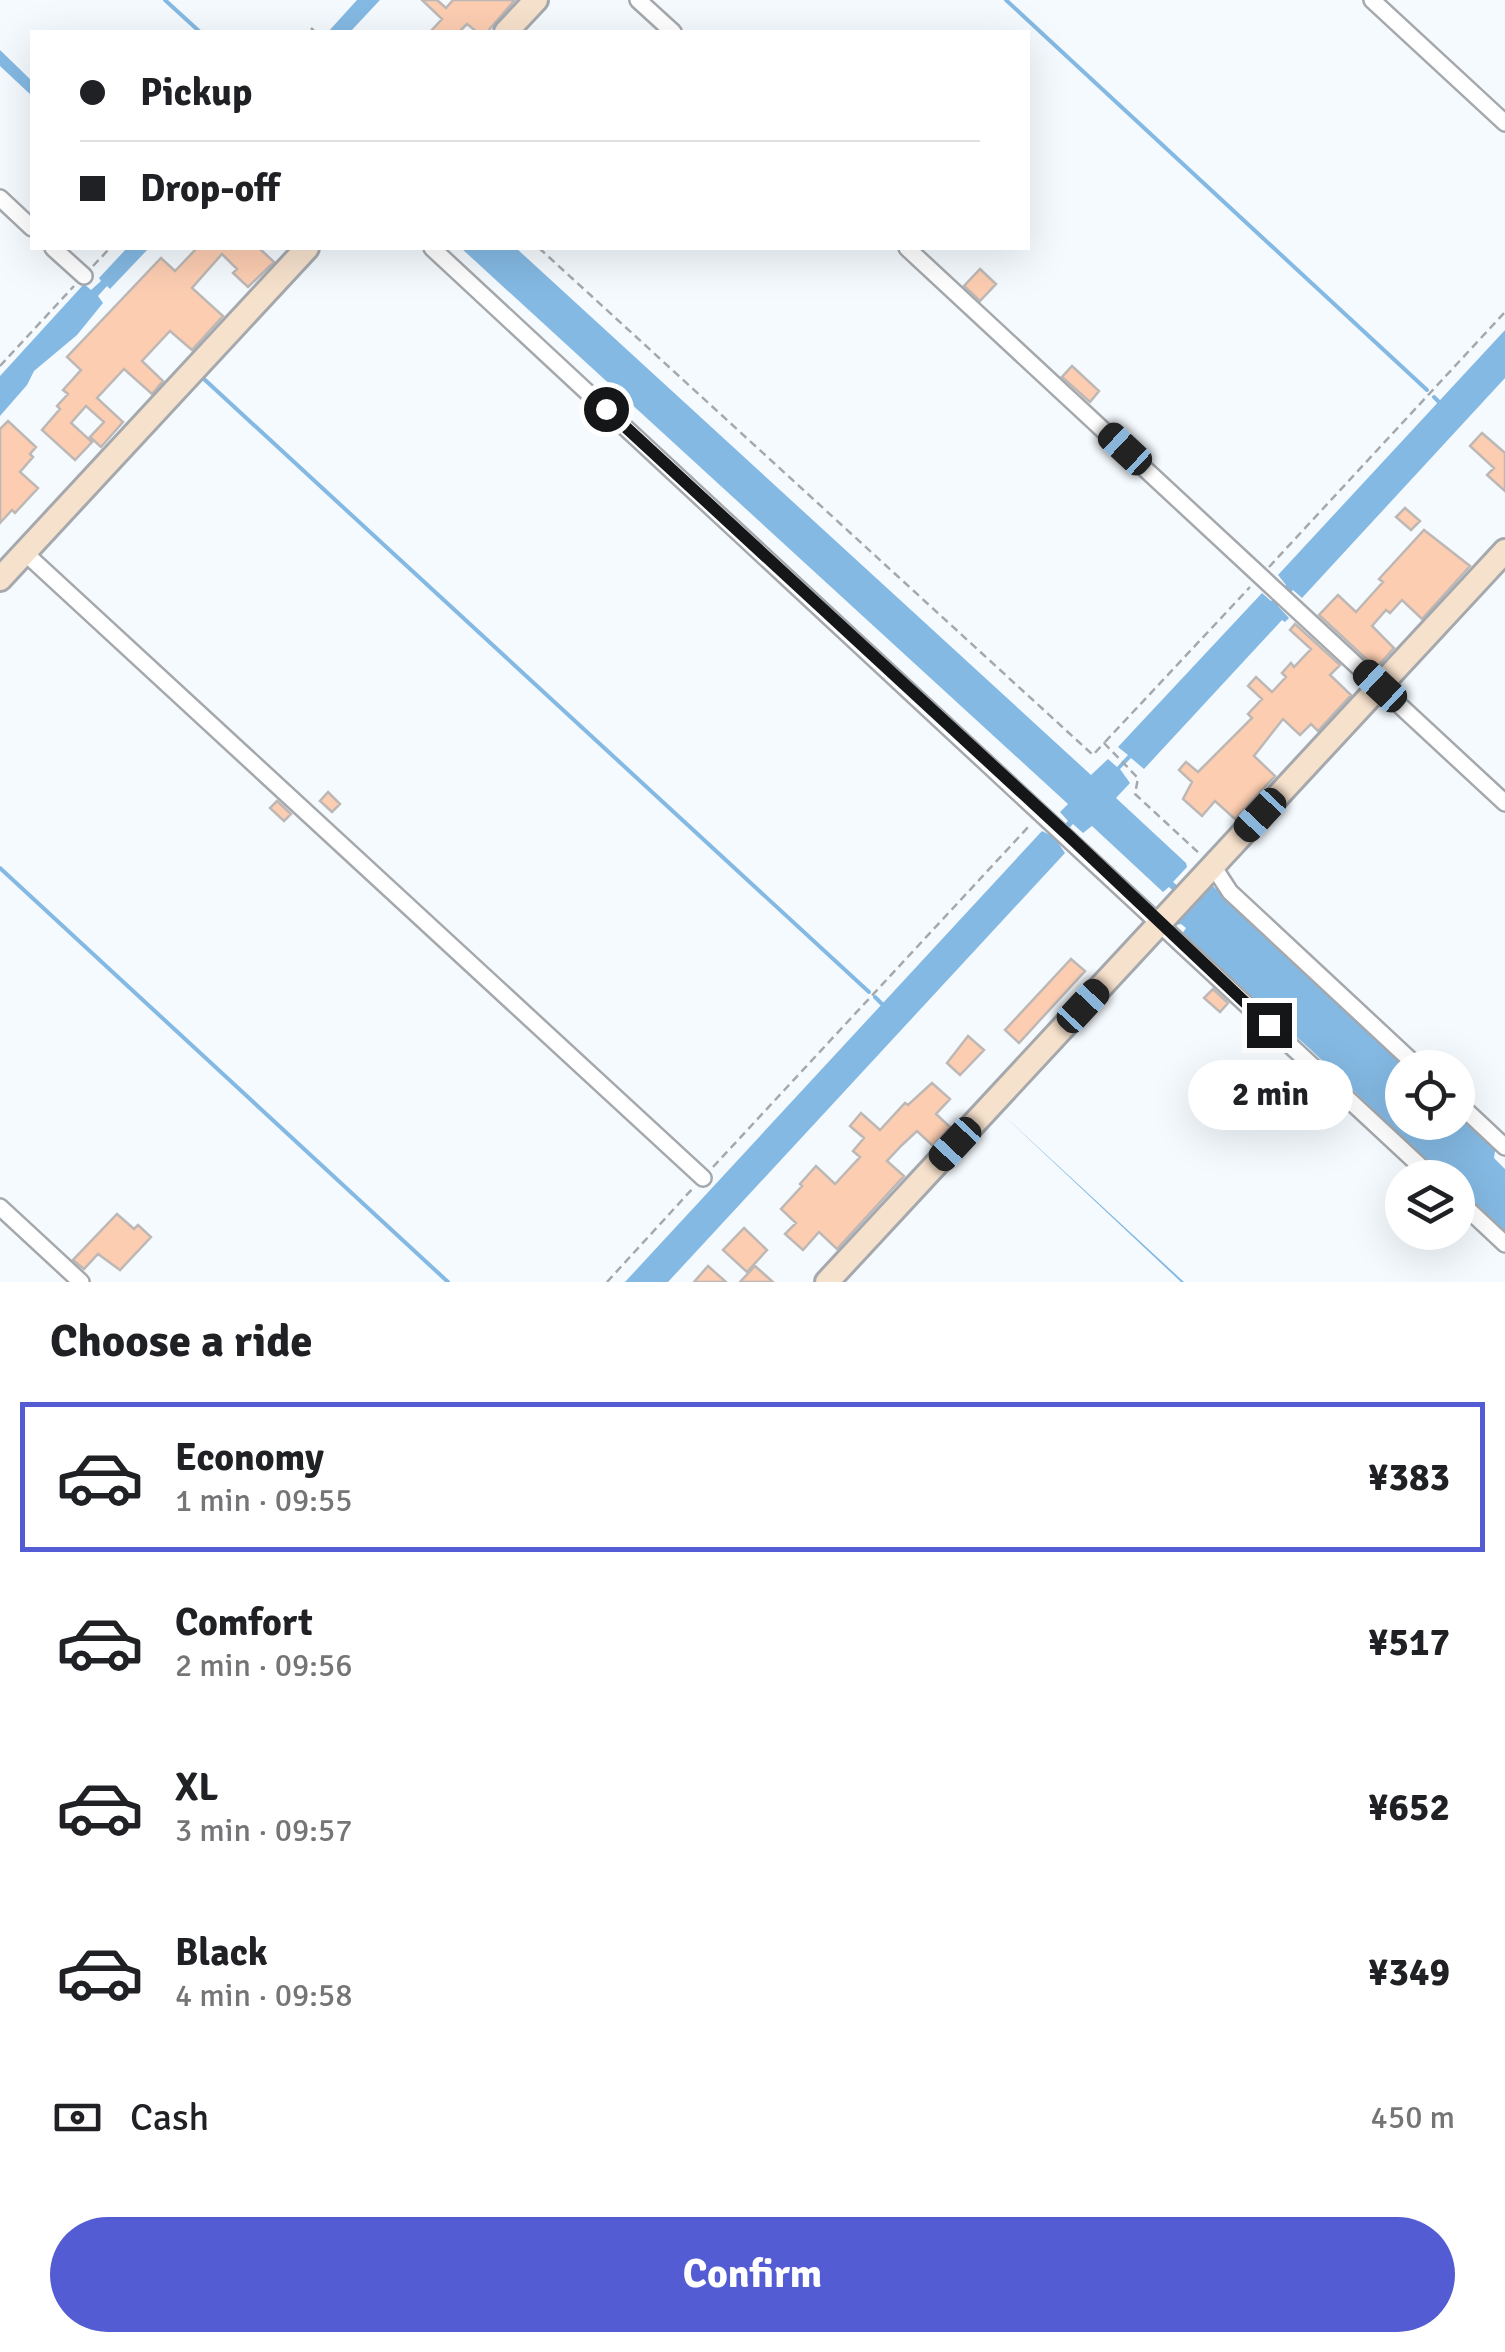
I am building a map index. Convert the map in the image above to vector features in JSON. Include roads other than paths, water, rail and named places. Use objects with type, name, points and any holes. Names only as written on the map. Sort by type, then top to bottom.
[{"type":"street","points":[[508,30],[536,0]]},
{"type":"street","points":[[638,0],[672,30]]},
{"type":"street","points":[[1372,0],[1505,123]]},
{"type":"street","points":[[0,198],[30,226]]},
{"type":"street","points":[[55,250],[84,276]]},
{"type":"street","points":[[0,579],[305,250]]},
{"type":"street","points":[[434,250],[1414,1160]]},
{"type":"street","points":[[908,250],[1505,803]]},
{"type":"street","points":[[827,1282],[1505,551]]},
{"type":"street","points":[[24,552],[703,1178]]},
{"type":"street","points":[[1213,866],[1230,892],[1400,1050]]},
{"type":"street","points":[[1475,1119],[1505,1147]]},
{"type":"street","points":[[0,1207],[81,1282]]},
{"type":"street","points":[[1475,1216],[1505,1244]]},
{"type":"water","points":[[357,0],[380,0],[352,30],[330,30]]},
{"type":"water","points":[[0,50],[30,79],[30,94],[0,66]]},
{"type":"water","points":[[125,250],[147,250],[110,289],[107,286],[98,296],[103,303],[77,335],[34,371],[0,416],[0,376],[84,284],[91,290],[101,281],[99,278]]},
{"type":"water","points":[[463,250],[518,250],[1091,775],[1108,759],[1117,767],[1128,755],[1118,747],[1262,593],[1271,601],[1286,585],[1278,575],[1505,330],[1505,378],[1302,598],[1293,590],[1278,606],[1289,618],[1282,620],[1144,769],[1131,758],[1120,769],[1130,783],[1116,798],[1186,863],[1187,867],[1173,882],[1196,901],[1211,884],[1216,889],[1220,887],[1394,1050],[1385,1050],[1385,1121],[1182,934],[1186,928],[1175,925],[1190,907],[1169,887],[1163,892],[1092,826],[1083,833],[1073,824],[1057,841],[1065,853],[668,1282],[625,1282],[1042,831],[1052,836],[1068,821],[1060,812],[1068,804]]},
{"type":"water","points":[[1000,1112],[1184,1282],[1181,1282]]},
{"type":"water","points":[[1475,1126],[1496,1145],[1494,1158],[1505,1169],[1505,1234],[1475,1206],[1475,1160],[1426,1160],[1405,1140],[1475,1140]]},
{"type":"waterway","points":[[165,0],[198,30]]},
{"type":"waterway","points":[[1006,0],[1427,390]]},
{"type":"waterway","points":[[204,379],[869,992]]},
{"type":"waterway","points":[[1434,397],[1439,402]]},
{"type":"waterway","points":[[0,868],[448,1282]]},
{"type":"waterway","points":[[875,997],[882,1004]]}]
